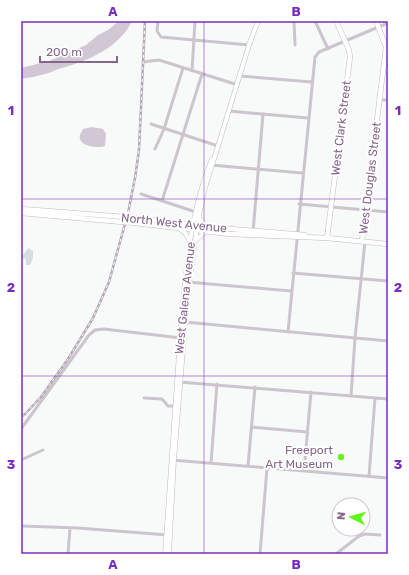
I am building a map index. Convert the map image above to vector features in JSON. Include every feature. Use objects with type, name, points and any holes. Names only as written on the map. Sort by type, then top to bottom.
[{"type":"main road","name":"West Galena Avenue","points":[[196,217],[196,212],[258,21]]},
{"type":"main road","name":"West Clark Street","points":[[326,238],[350,57],[336,21]]},
{"type":"main road","name":"West Douglas Street","points":[[363,242],[386,47],[376,21]]},
{"type":"main road","name":"West Galena Avenue","points":[[165,554],[168,535],[187,282],[196,217],[211,166]]},
{"type":"main road","name":"North West Avenue","points":[[21,209],[136,221],[178,228],[296,235],[388,244]]},
{"type":"main road","name":"North West Avenue","points":[[21,213],[111,218]]},
{"type":"main road","points":[[178,228],[192,241],[206,229],[196,217],[184,224]]},
{"type":"main road","name":"North West Avenue","points":[[136,221],[184,224],[194,228]]},
{"type":"main road","name":"West Galena Avenue","points":[[173,460],[175,406],[179,382]]},
{"type":"main road","name":"West Galena Avenue","points":[[168,535],[169,554]]},
{"type":"street","points":[[158,21],[157,31],[161,37],[249,45]]},
{"type":"street","points":[[192,71],[196,21]]},
{"type":"street","points":[[294,21],[295,45]]},
{"type":"street","points":[[315,21],[328,49]]},
{"type":"street","points":[[288,332],[302,173],[315,55],[388,23]]},
{"type":"street","points":[[143,62],[159,60],[238,85]]},
{"type":"street","points":[[155,149],[164,129],[183,68]]},
{"type":"street","points":[[162,201],[202,74]]},
{"type":"street","points":[[240,76],[312,82]]},
{"type":"street","points":[[380,100],[388,100]]},
{"type":"street","points":[[229,111],[308,118]]},
{"type":"street","points":[[253,233],[263,114]]},
{"type":"street","points":[[151,124],[218,146]]},
{"type":"street","points":[[211,166],[302,173]]},
{"type":"street","points":[[141,194],[196,212]]},
{"type":"street","points":[[299,204],[330,208],[388,212]]},
{"type":"street","name":"West Douglas Street","points":[[351,396],[363,242]]},
{"type":"street","points":[[293,273],[388,281]]},
{"type":"street","points":[[187,282],[291,291]]},
{"type":"street","points":[[184,322],[388,340]]},
{"type":"street","points":[[21,429],[89,336],[95,330],[104,329],[182,338]]},
{"type":"street","points":[[179,382],[388,399]]},
{"type":"street","points":[[211,463],[217,384]]},
{"type":"street","points":[[248,466],[255,387]]},
{"type":"street","points":[[304,471],[311,392]]},
{"type":"street","points":[[144,398],[162,399],[168,406],[175,406]]},
{"type":"street","points":[[369,476],[375,398]]},
{"type":"street","points":[[252,427],[307,432]]},
{"type":"street","points":[[21,460],[43,450]]},
{"type":"street","points":[[173,460],[388,478]]},
{"type":"street","points":[[260,554],[267,468]]},
{"type":"street","points":[[21,526],[168,535]]},
{"type":"street","points":[[68,554],[70,528]]},
{"type":"street","points":[[336,554],[359,536],[365,534],[380,535]]},
{"type":"shaded area","points":[[119,21],[132,21],[120,38],[102,52],[49,73],[21,79],[21,68],[49,61],[86,45]]},
{"type":"shaded area","points":[[92,127],[103,129],[106,134],[105,146],[93,147],[82,142],[80,135],[83,129]]},
{"type":"shaded area","points":[[28,248],[33,251],[33,258],[30,265],[26,265],[26,259],[21,258],[21,255],[24,254]]},
{"type":"railway","points":[[21,417],[41,397],[68,359],[93,318],[109,282],[128,213],[139,150],[145,21]]},
{"type":"place","name":"Freeport Art Museum","points":[[341,457]]}]
